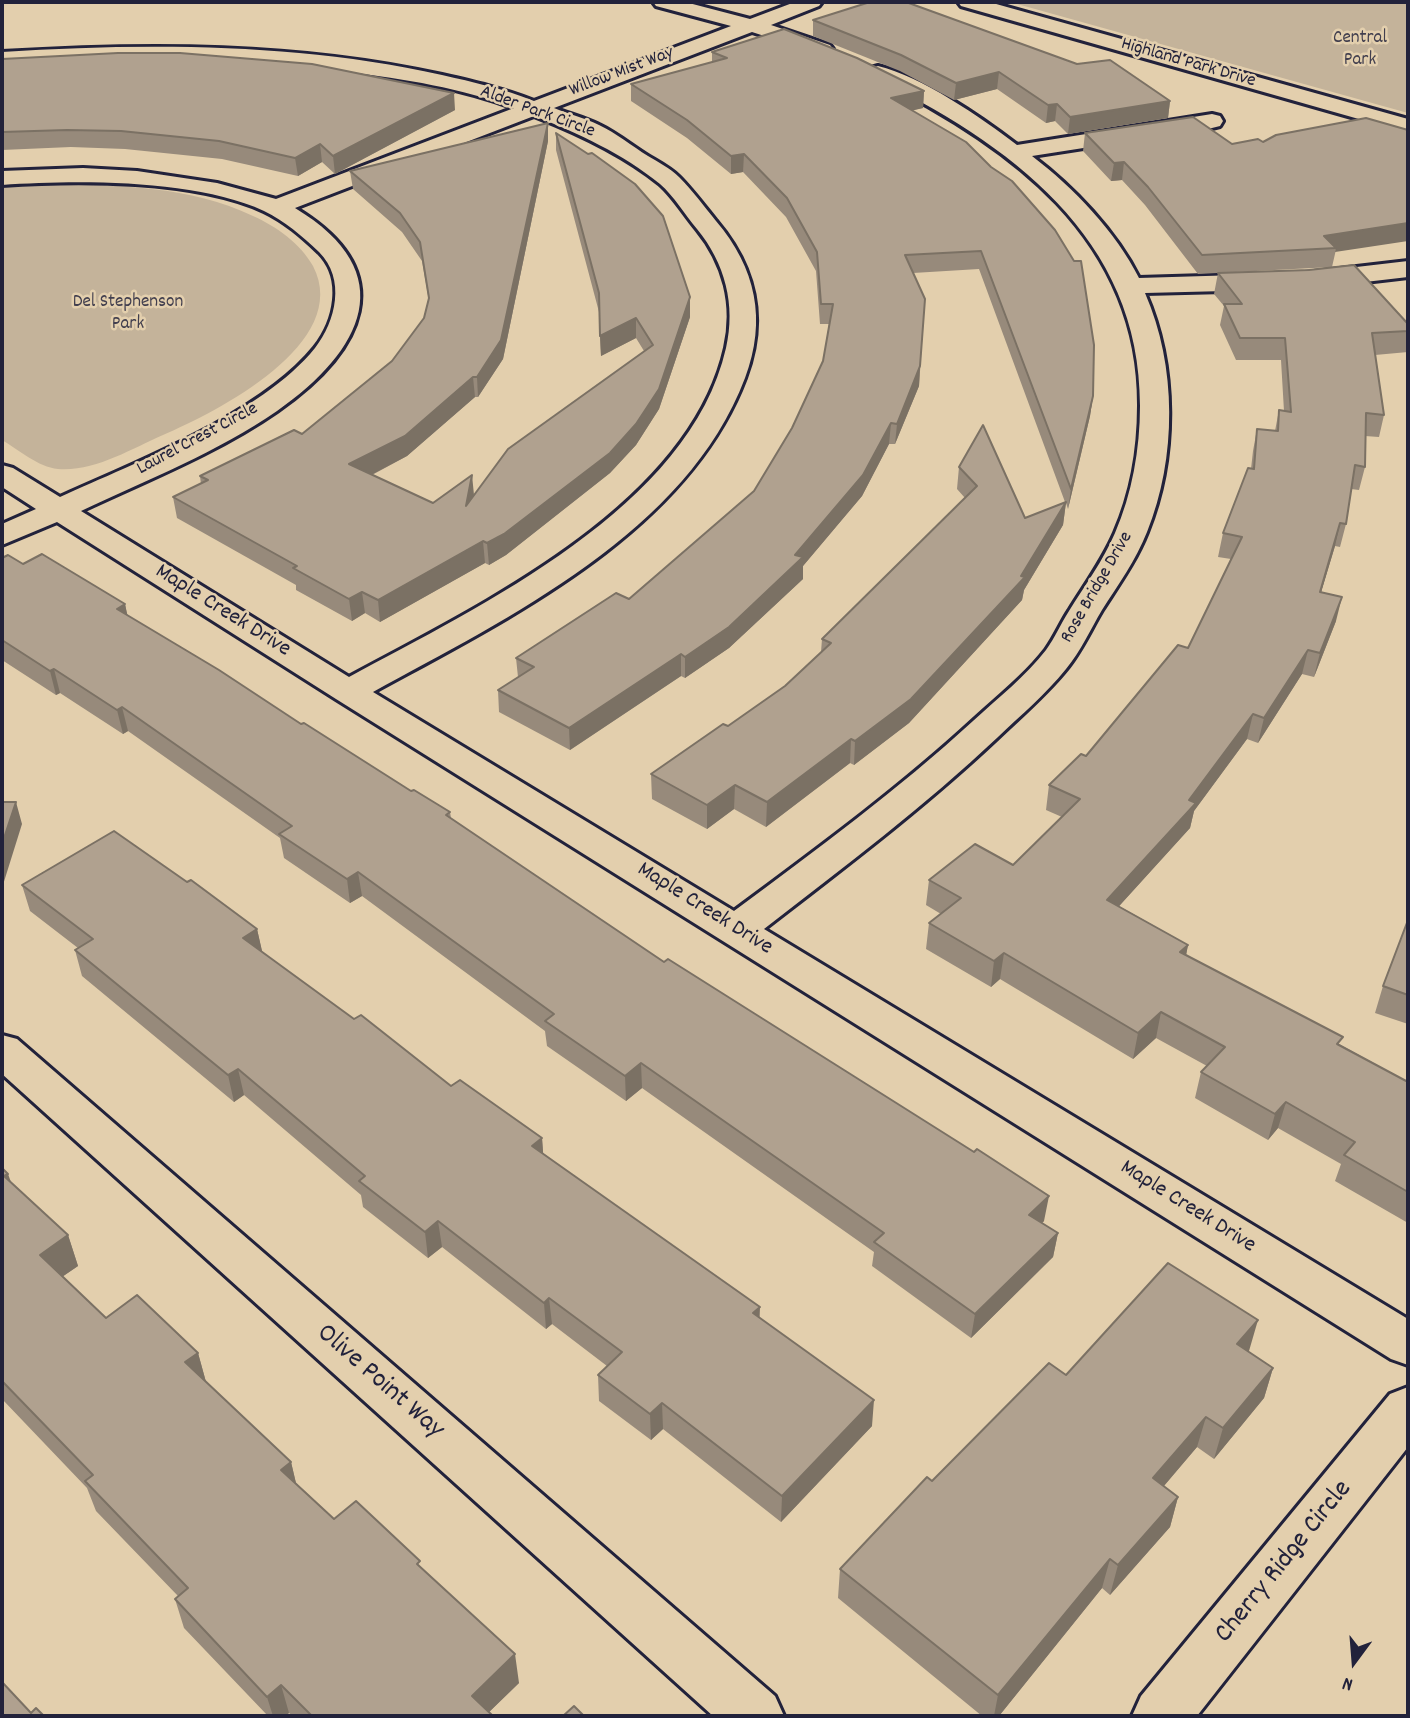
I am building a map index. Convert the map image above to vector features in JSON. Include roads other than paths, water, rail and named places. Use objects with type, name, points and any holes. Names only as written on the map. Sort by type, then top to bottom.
[{"type":"street","name":"Rose Bridge Drive","points":[[663,2],[751,25],[827,51],[901,82],[1015,152],[1069,202],[1104,244],[1129,286],[1141,313],[1150,351],[1154,426],[1152,449],[1135,522],[1115,566],[1059,656],[971,743],[880,821],[736,930]]},
{"type":"street","name":"Willow Mist Way","points":[[276,207],[812,2]]},
{"type":"street","name":"Highland Park Drive","points":[[968,2],[1408,126]]},
{"type":"street","name":"Alder Park Circle","points":[[2,58],[114,51],[174,51],[294,58],[419,76],[533,107],[569,120],[640,159],[675,187],[713,228],[741,282],[743,312],[737,370],[698,441],[670,475],[638,507],[547,578],[348,692]]},
{"type":"street","points":[[1015,152],[1212,121]]},
{"type":"street","name":"Laurel Crest Circle","points":[[2,178],[76,174],[156,179],[239,195],[276,207],[314,233],[343,266],[349,285],[348,305],[340,332],[297,382],[262,408],[220,433],[60,510]]},
{"type":"street","points":[[1129,286],[1304,281],[1408,269]]},
{"type":"street","name":"Maple Creek Drive","points":[[2,474],[348,692],[1408,1344]]},
{"type":"street","points":[[2,536],[60,510]]},
{"type":"street","name":"Olive Point Way","points":[[2,1050],[755,1716]]},
{"type":"street","name":"Cherry Ridge Circle","points":[[1161,1716],[1408,1409]]},
{"type":"park label","name":"Central Park","points":[[1360,50]]},
{"type":"park label","name":"Del Stephenson Park","points":[[128,314]]}]
